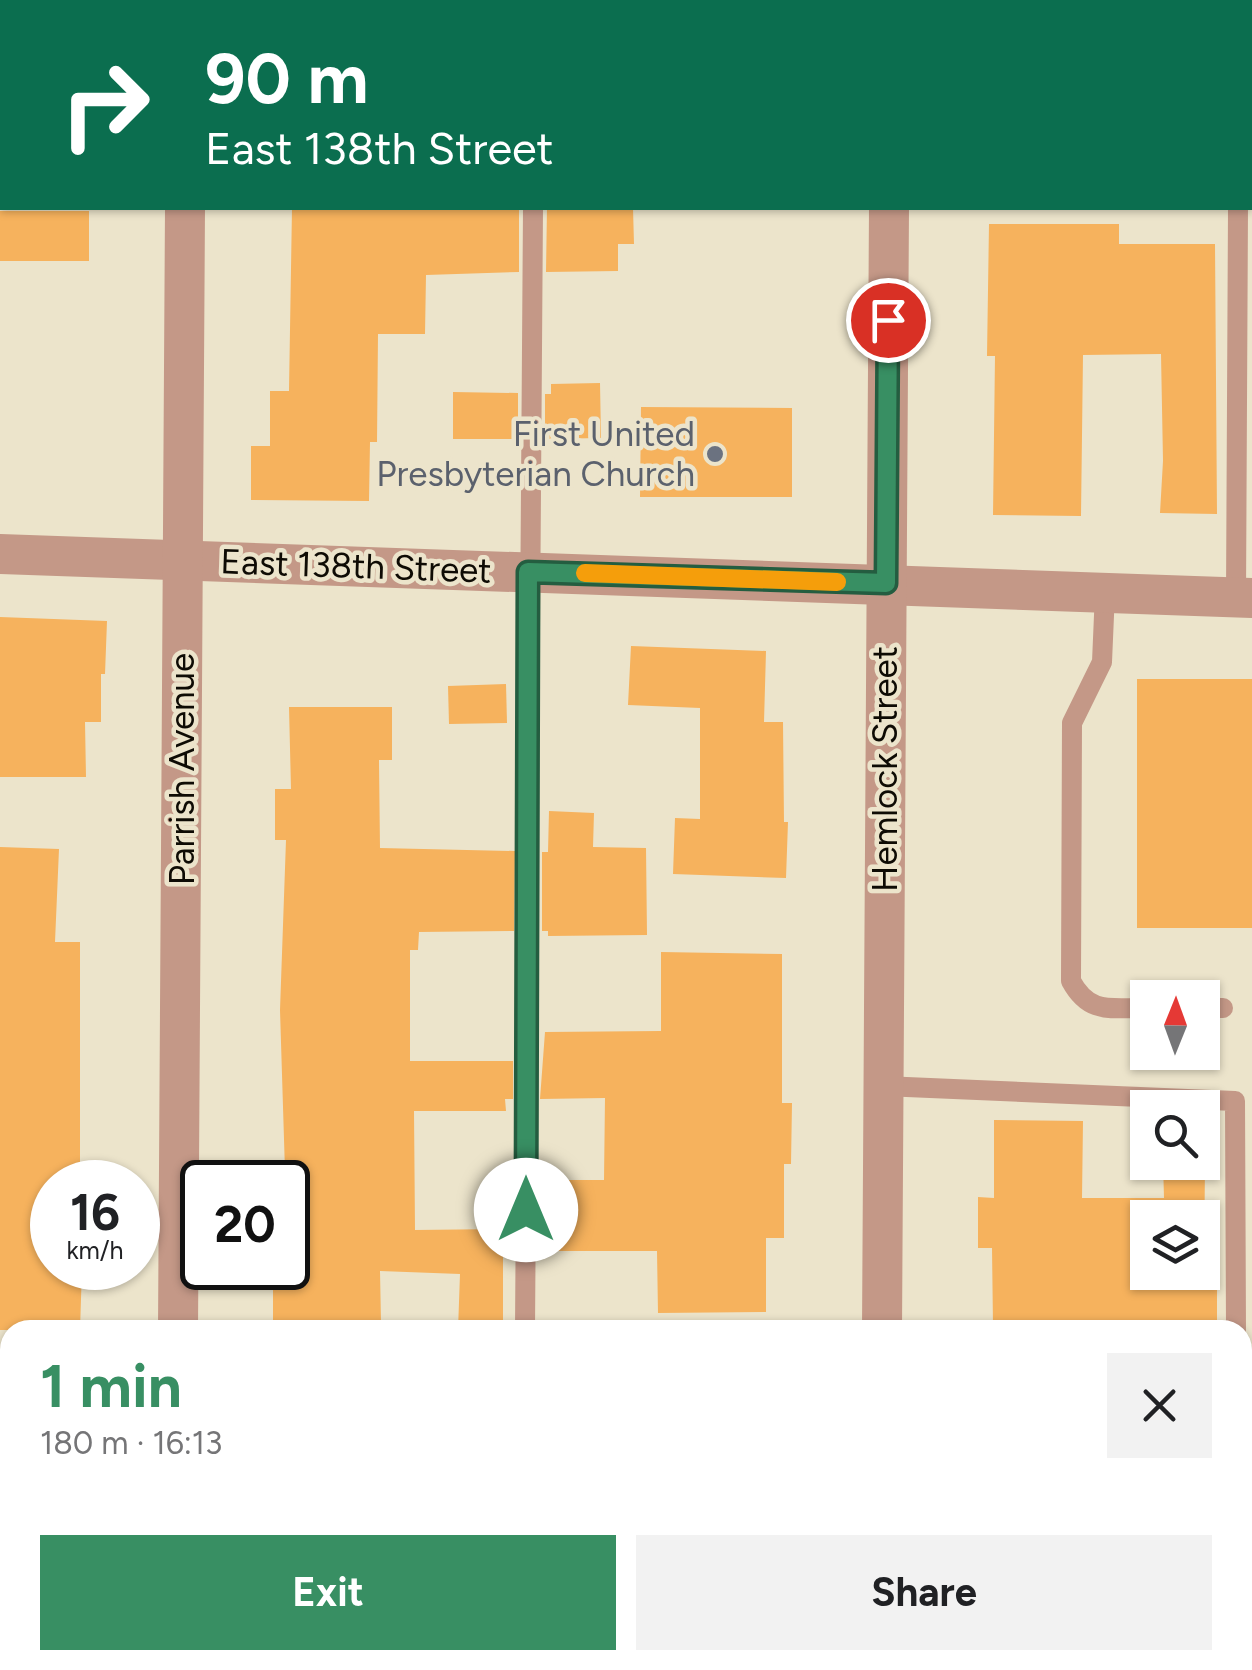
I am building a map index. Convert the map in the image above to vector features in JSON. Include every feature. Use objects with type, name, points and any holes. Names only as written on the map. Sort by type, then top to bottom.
[{"type":"street","name":"Parrish Avenue","points":[[178,1320],[184,210]]},
{"type":"street","name":"Hemlock Street","points":[[882,1320],[889,210]]},
{"type":"street","name":"East 138th Street","points":[[0,554],[1244,598]]},
{"type":"lane","points":[[526,1320],[533,210]]},
{"type":"lane","points":[[1238,210],[1244,598]]},
{"type":"lane","points":[[1105,592],[1102,662],[1072,724],[1071,981],[1080,998],[1095,1007],[1130,1008]]},
{"type":"lane","points":[[884,1086],[1235,1101],[1236,1320]]},
{"type":"building","points":[[292,210],[519,210],[519,272],[426,275],[425,334],[378,334],[377,442],[370,442],[369,501],[251,500],[251,446],[270,446],[270,391],[289,391]]},
{"type":"building","points":[[547,210],[633,210],[634,244],[618,244],[618,271],[546,272]]},
{"type":"building","points":[[0,211],[89,211],[89,261],[0,261]]},
{"type":"building","points":[[989,224],[1119,224],[1119,244],[1215,244],[1217,514],[1160,513],[1161,354],[1083,355],[1081,516],[993,515],[995,356],[987,356]]},
{"type":"building","points":[[600,383],[601,438],[545,439],[545,394],[551,394],[551,384]]},
{"type":"building","points":[[453,392],[518,393],[518,439],[453,439]]},
{"type":"building","points":[[641,407],[792,408],[792,497],[640,497]]},
{"type":"building","points":[[0,617],[107,621],[101,722],[85,722],[86,777],[0,777]]},
{"type":"building","points":[[631,646],[766,651],[764,722],[783,722],[784,822],[788,822],[786,878],[673,874],[675,818],[700,819],[700,708],[628,705]]},
{"type":"building","points":[[1137,679],[1252,679],[1252,928],[1137,928]]},
{"type":"building","points":[[506,684],[507,723],[449,724],[448,686]]},
{"type":"building","points":[[289,707],[392,707],[392,760],[379,760],[380,848],[515,851],[514,931],[419,932],[418,950],[410,950],[410,1061],[513,1061],[513,1099],[505,1099],[506,1111],[414,1111],[415,1230],[503,1229],[503,1320],[458,1320],[460,1274],[380,1271],[381,1320],[273,1320],[273,1290],[310,1290],[310,1160],[285,1160],[280,1010],[286,840],[275,840],[275,789],[291,789]]},
{"type":"building","points":[[549,811],[594,813],[593,847],[646,848],[647,935],[548,936],[548,931],[542,931],[542,852],[548,852]]},
{"type":"building","points":[[0,847],[59,849],[55,942],[80,942],[80,1160],[30,1160],[30,1290],[81,1290],[80,1320],[0,1320]]},
{"type":"building","points":[[661,952],[782,954],[782,1103],[792,1103],[791,1164],[784,1164],[784,1238],[766,1238],[766,1312],[658,1313],[657,1251],[548,1251],[548,1180],[604,1180],[605,1098],[540,1099],[545,1032],[661,1031]]},
{"type":"building","points":[[994,1120],[1083,1121],[1082,1198],[1164,1198],[1164,1180],[1205,1180],[1205,1200],[1130,1200],[1130,1290],[1217,1290],[1217,1320],[993,1320],[992,1248],[978,1248],[978,1197],[994,1198]]},
{"type":"slow traffic","points":[[585,573],[837,582]]},
{"type":"place","name":"First United Presbyterian Church","points":[[715,454]]},
{"type":"route","points":[[526,1210],[528,572],[886,583],[888,320]]}]
